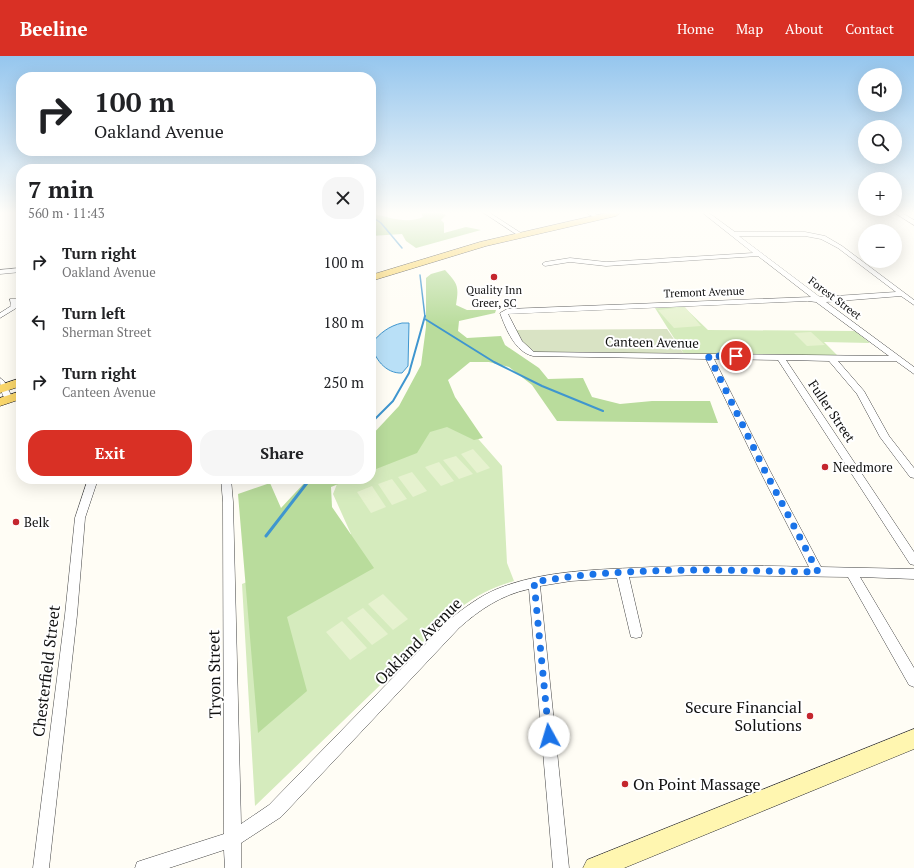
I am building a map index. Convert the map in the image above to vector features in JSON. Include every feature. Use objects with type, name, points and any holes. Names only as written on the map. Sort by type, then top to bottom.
[{"type":"main road","points":[[376,267],[431,251]]},
{"type":"main road","points":[[376,277],[462,251]]},
{"type":"main road","points":[[6,392],[16,385]]},
{"type":"main road","points":[[594,868],[914,739]]},
{"type":"street","name":"Forest Street","points":[[756,251],[914,371]]},
{"type":"street","points":[[845,251],[914,303]]},
{"type":"street","points":[[545,264],[570,260],[606,264],[760,254]]},
{"type":"street","points":[[0,272],[16,270]]},
{"type":"street","name":"Tremont Avenue","points":[[507,311],[819,300],[902,294]]},
{"type":"street","points":[[0,316],[14,307],[15,304],[13,301]]},
{"type":"street","name":"Canteen Avenue","points":[[507,311],[504,314],[514,334],[524,350],[533,354],[898,359]]},
{"type":"street","points":[[708,356],[765,471],[818,572]]},
{"type":"street","name":"Fuller Street","points":[[780,357],[914,561]]},
{"type":"street","points":[[831,358],[861,393],[885,437],[914,475]]},
{"type":"street","name":"Chesterfield Street","points":[[41,868],[71,615],[80,518],[91,484]]},
{"type":"street","name":"Tryon Street","points":[[226,484],[228,510],[233,868]]},
{"type":"street","name":"Oakland Avenue","points":[[143,868],[233,839],[275,811],[454,624],[465,614],[498,593],[534,582],[582,575],[622,572],[703,570],[914,574]]},
{"type":"street","points":[[622,572],[636,633]]},
{"type":"street","points":[[851,572],[914,681]]},
{"type":"street","points":[[534,582],[560,868]]},
{"type":"green space","points":[[445,270],[453,279],[457,289],[456,305],[467,310],[496,310],[495,313],[459,321],[458,331],[467,338],[501,336],[505,345],[539,368],[548,379],[583,378],[592,397],[620,404],[652,401],[710,401],[718,423],[557,421],[532,385],[509,367],[489,362],[470,362],[448,380],[455,397],[483,438],[474,440],[447,427],[430,432],[417,453],[376,469],[376,431],[399,406],[421,365],[426,327],[426,278],[431,274]]},
{"type":"green space","points":[[684,307],[708,330],[855,331],[870,343],[824,342],[839,357],[684,354],[655,308]]},
{"type":"green space","points":[[685,307],[701,326],[674,328],[658,310]]},
{"type":"green space","points":[[667,329],[684,354],[532,352],[522,342],[515,330]]},
{"type":"green space","points":[[811,332],[825,345],[807,346],[794,333]]},
{"type":"green space","points":[[451,408],[502,466],[507,563],[514,581],[486,592],[460,608],[255,806],[242,584],[341,543],[351,534],[333,494],[337,484],[376,484],[376,452]]},
{"type":"green space","points":[[473,449],[490,468],[477,473],[461,454]]},
{"type":"green space","points":[[456,456],[473,474],[459,479],[443,460]]},
{"type":"green space","points":[[439,462],[454,481],[441,486],[425,467]]},
{"type":"green space","points":[[412,472],[427,491],[413,497],[398,477]]},
{"type":"green space","points":[[392,479],[407,499],[392,505],[378,484]]},
{"type":"green space","points":[[270,484],[281,508],[303,484],[338,484],[331,487],[332,507],[374,568],[287,617],[307,691],[258,733],[238,494]]},
{"type":"green space","points":[[372,486],[386,507],[371,513],[357,492]]},
{"type":"green space","points":[[383,594],[408,619],[393,630],[368,604]]},
{"type":"green space","points":[[363,608],[388,634],[372,645],[347,618]]},
{"type":"green space","points":[[342,621],[367,648],[350,660],[326,632]]},
{"type":"water","points":[[402,323],[409,323],[408,366],[402,373],[396,373],[386,368],[381,364],[376,356],[376,338],[385,330]]},
{"type":"waterway","points":[[420,275],[425,316]]},
{"type":"waterway","points":[[376,418],[393,401],[409,373],[425,316]]},
{"type":"waterway","points":[[425,319],[494,362],[542,386],[603,411]]},
{"type":"waterway","points":[[266,536],[306,484]]},
{"type":"place","name":"Quality Inn Greer, SC","points":[[494,277]]},
{"type":"place","name":"Needmore","points":[[825,467]]},
{"type":"place","name":"Belk","points":[[16,522]]},
{"type":"place","name":"Secure Financial Solutions","points":[[810,716]]},
{"type":"place","name":"On Point Massage","points":[[625,784]]},
{"type":"route","points":[[549,736],[534,582],[582,575],[657,571],[703,570],[818,572],[765,471],[708,356],[736,356]]}]
